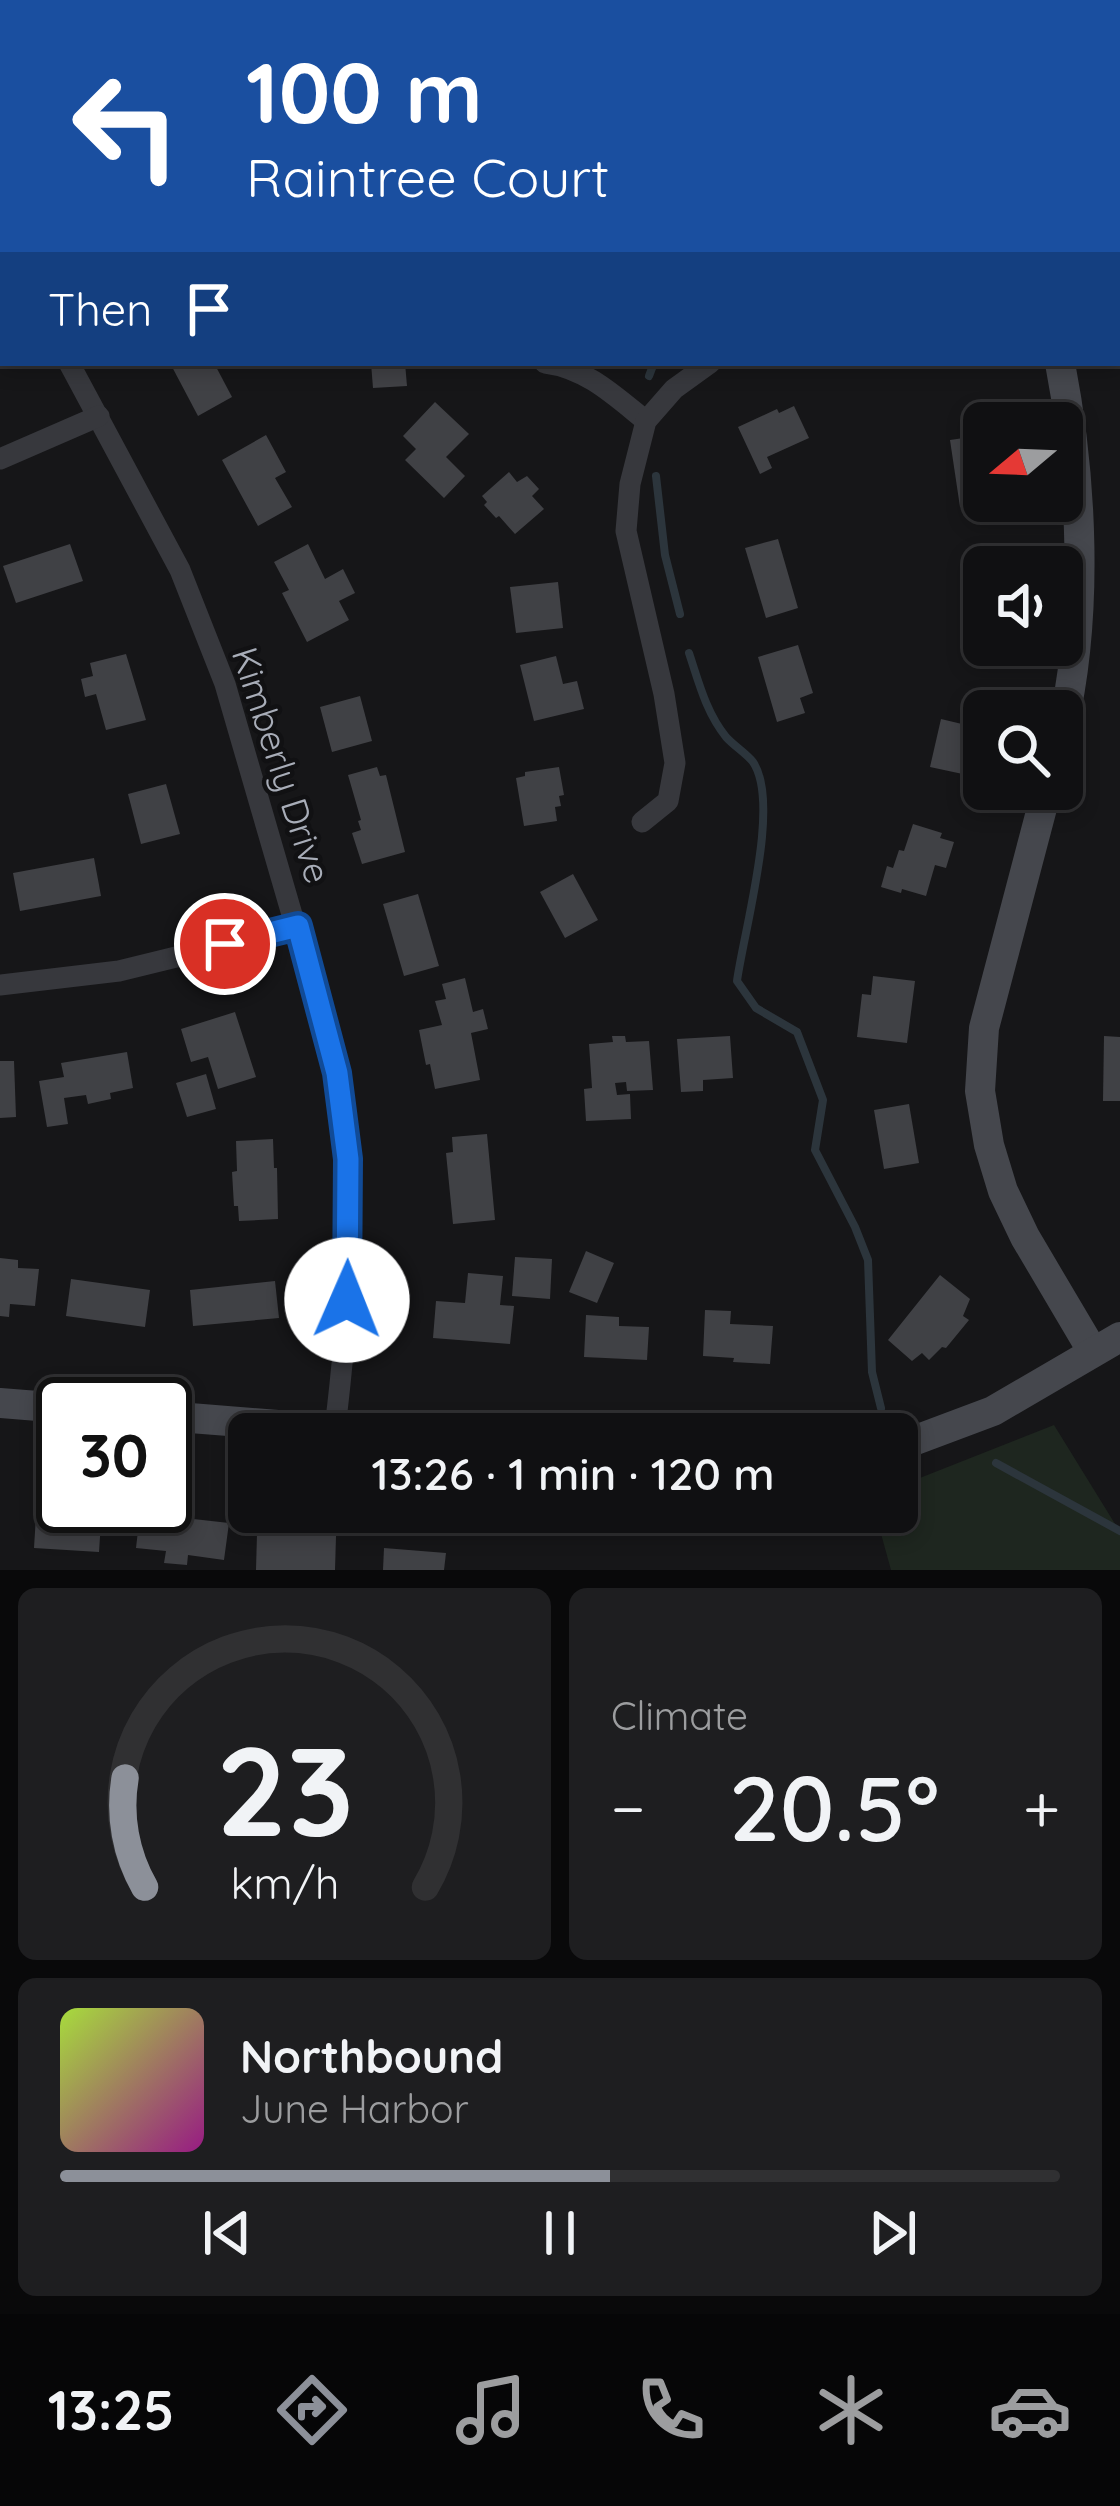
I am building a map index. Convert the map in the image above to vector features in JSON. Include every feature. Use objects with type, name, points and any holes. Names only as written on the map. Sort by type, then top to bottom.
[{"type":"street","name":"Kimberly Drive","points":[[71,366],[180,570],[218,666],[298,926],[337,1073],[348,1159],[347,1300],[336,1413]]},
{"type":"street","points":[[567,366],[595,380],[646,421]]},
{"type":"street","points":[[642,822],[668,801],[675,763],[626,531],[630,484],[646,421],[674,389],[706,366]]},
{"type":"street","points":[[1061,366],[1070,422],[1081,572],[1069,690]]},
{"type":"street","points":[[0,459],[98,416]]},
{"type":"street","points":[[918,1440],[994,1411],[1107,1345],[1025,1237],[1003,1191],[980,1091],[984,1028],[1041,810]]},
{"type":"street","points":[[0,986],[119,971],[298,926]]},
{"type":"street","points":[[0,1403],[36,1406]]},
{"type":"street","points":[[192,1417],[228,1420]]},
{"type":"shaded area","points":[[1054,1425],[1120,1532],[1120,1570],[891,1570],[881,1533],[918,1533],[918,1479]]},
{"type":"building","points":[[172,366],[216,366],[232,397],[198,416]]},
{"type":"building","points":[[371,366],[405,366],[407,386],[373,388]]},
{"type":"building","points":[[435,402],[469,434],[446,457],[465,476],[444,498],[405,460],[416,449],[403,436]]},
{"type":"building","points":[[794,406],[809,438],[767,457],[772,468],[760,474],[738,427]]},
{"type":"building","points":[[266,435],[286,472],[275,478],[292,507],[258,526],[222,460]]},
{"type":"building","points":[[963,438],[963,506],[960,507],[950,440]]},
{"type":"building","points":[[509,472],[517,482],[527,476],[539,489],[532,496],[544,509],[515,534],[484,505],[482,496]]},
{"type":"building","points":[[778,539],[798,608],[766,618],[745,548]]},
{"type":"building","points":[[70,544],[83,581],[16,603],[3,566]]},
{"type":"building","points":[[308,544],[325,579],[343,569],[355,593],[339,601],[349,620],[307,642],[282,593],[289,590],[274,562]]},
{"type":"building","points":[[558,582],[563,628],[516,633],[510,587]]},
{"type":"building","points":[[798,645],[813,693],[800,698],[805,713],[777,722],[758,657]]},
{"type":"building","points":[[126,654],[146,720],[106,730],[96,694],[85,697],[81,679],[93,676],[90,663]]},
{"type":"building","points":[[556,656],[563,684],[577,681],[584,709],[534,721],[520,665]]},
{"type":"building","points":[[360,696],[372,741],[332,752],[320,707]]},
{"type":"building","points":[[941,719],[963,724],[963,774],[930,767]]},
{"type":"building","points":[[377,767],[380,776],[386,775],[405,852],[362,864],[352,833],[361,830],[361,820],[348,775]]},
{"type":"building","points":[[559,767],[564,795],[559,796],[561,806],[555,807],[557,821],[524,826],[516,778]]},
{"type":"building","points":[[166,784],[180,834],[141,844],[128,794]]},
{"type":"building","points":[[913,824],[954,842],[946,868],[935,865],[926,896],[881,887],[887,866],[893,868],[899,850],[904,851]]},
{"type":"building","points":[[94,858],[101,896],[20,911],[13,873]]},
{"type":"building","points":[[573,874],[598,920],[565,938],[540,892]]},
{"type":"building","points":[[418,894],[439,966],[404,976],[383,904]]},
{"type":"building","points":[[873,976],[915,981],[907,1043],[857,1037],[862,994],[871,995]]},
{"type":"building","points":[[465,978],[473,1012],[483,1009],[488,1029],[471,1033],[480,1080],[435,1089],[419,1030],[442,1025],[435,1001],[446,999],[442,984]]},
{"type":"building","points":[[235,1012],[256,1077],[218,1089],[208,1057],[191,1062],[181,1029]]},
{"type":"building","points":[[612,1036],[625,1036],[626,1042],[649,1041],[653,1090],[627,1091],[626,1082],[615,1083],[617,1095],[630,1094],[631,1119],[586,1121],[584,1089],[592,1088],[589,1044],[613,1042]]},
{"type":"building","points":[[730,1036],[733,1078],[703,1080],[703,1091],[681,1092],[677,1039]]},
{"type":"building","points":[[1104,1036],[1120,1037],[1120,1101],[1103,1101]]},
{"type":"building","points":[[127,1052],[133,1088],[88,1104],[86,1095],[64,1098],[68,1124],[47,1127],[39,1081],[64,1077],[61,1063]]},
{"type":"building","points":[[0,1061],[14,1061],[16,1117],[0,1118]]},
{"type":"building","points":[[206,1074],[216,1109],[187,1117],[176,1083]]},
{"type":"building","points":[[909,1104],[919,1163],[884,1169],[874,1110]]},
{"type":"building","points":[[487,1134],[495,1220],[453,1224],[446,1153],[453,1152],[452,1137]]},
{"type":"building","points":[[273,1139],[278,1219],[239,1221],[232,1172],[237,1171],[236,1141]]},
{"type":"building","points":[[586,1251],[614,1263],[597,1303],[569,1292]]},
{"type":"building","points":[[515,1257],[552,1259],[550,1299],[512,1296]]},
{"type":"building","points":[[0,1258],[18,1260],[18,1268],[39,1269],[35,1306],[10,1304],[9,1317],[0,1316]]},
{"type":"building","points":[[468,1273],[503,1276],[500,1305],[514,1306],[510,1344],[433,1338],[436,1301],[465,1303]]},
{"type":"building","points":[[940,1275],[970,1299],[963,1316],[969,1320],[946,1348],[929,1360],[922,1353],[912,1361],[888,1340]]},
{"type":"building","points":[[71,1279],[150,1290],[145,1327],[66,1316]]},
{"type":"building","points":[[275,1281],[279,1318],[193,1326],[190,1290]]},
{"type":"building","points":[[705,1310],[731,1311],[730,1324],[773,1326],[770,1364],[703,1356]]},
{"type":"building","points":[[586,1315],[619,1317],[619,1326],[649,1327],[647,1360],[584,1357]]},
{"type":"building","points":[[36,1515],[36,1533],[100,1533],[99,1552],[34,1548]]},
{"type":"building","points":[[192,1519],[228,1523],[224,1560],[188,1555],[187,1565],[164,1563],[166,1551],[136,1548],[138,1533],[192,1533]]},
{"type":"building","points":[[257,1534],[336,1536],[335,1570],[256,1570]]},
{"type":"building","points":[[384,1548],[446,1553],[444,1570],[383,1570]]},
{"type":"waterway","points":[[649,376],[653,366]]},
{"type":"waterway","points":[[656,476],[665,555],[680,614]]},
{"type":"waterway","points":[[689,653],[713,718],[753,762],[761,781],[762,836],[737,981],[756,1008],[797,1032],[823,1100],[815,1150],[868,1260],[872,1372],[881,1408]]},
{"type":"waterway","points":[[996,1463],[1120,1531]]},
{"type":"route","points":[[225,944],[298,926],[337,1073],[350,1203],[347,1300]]}]
